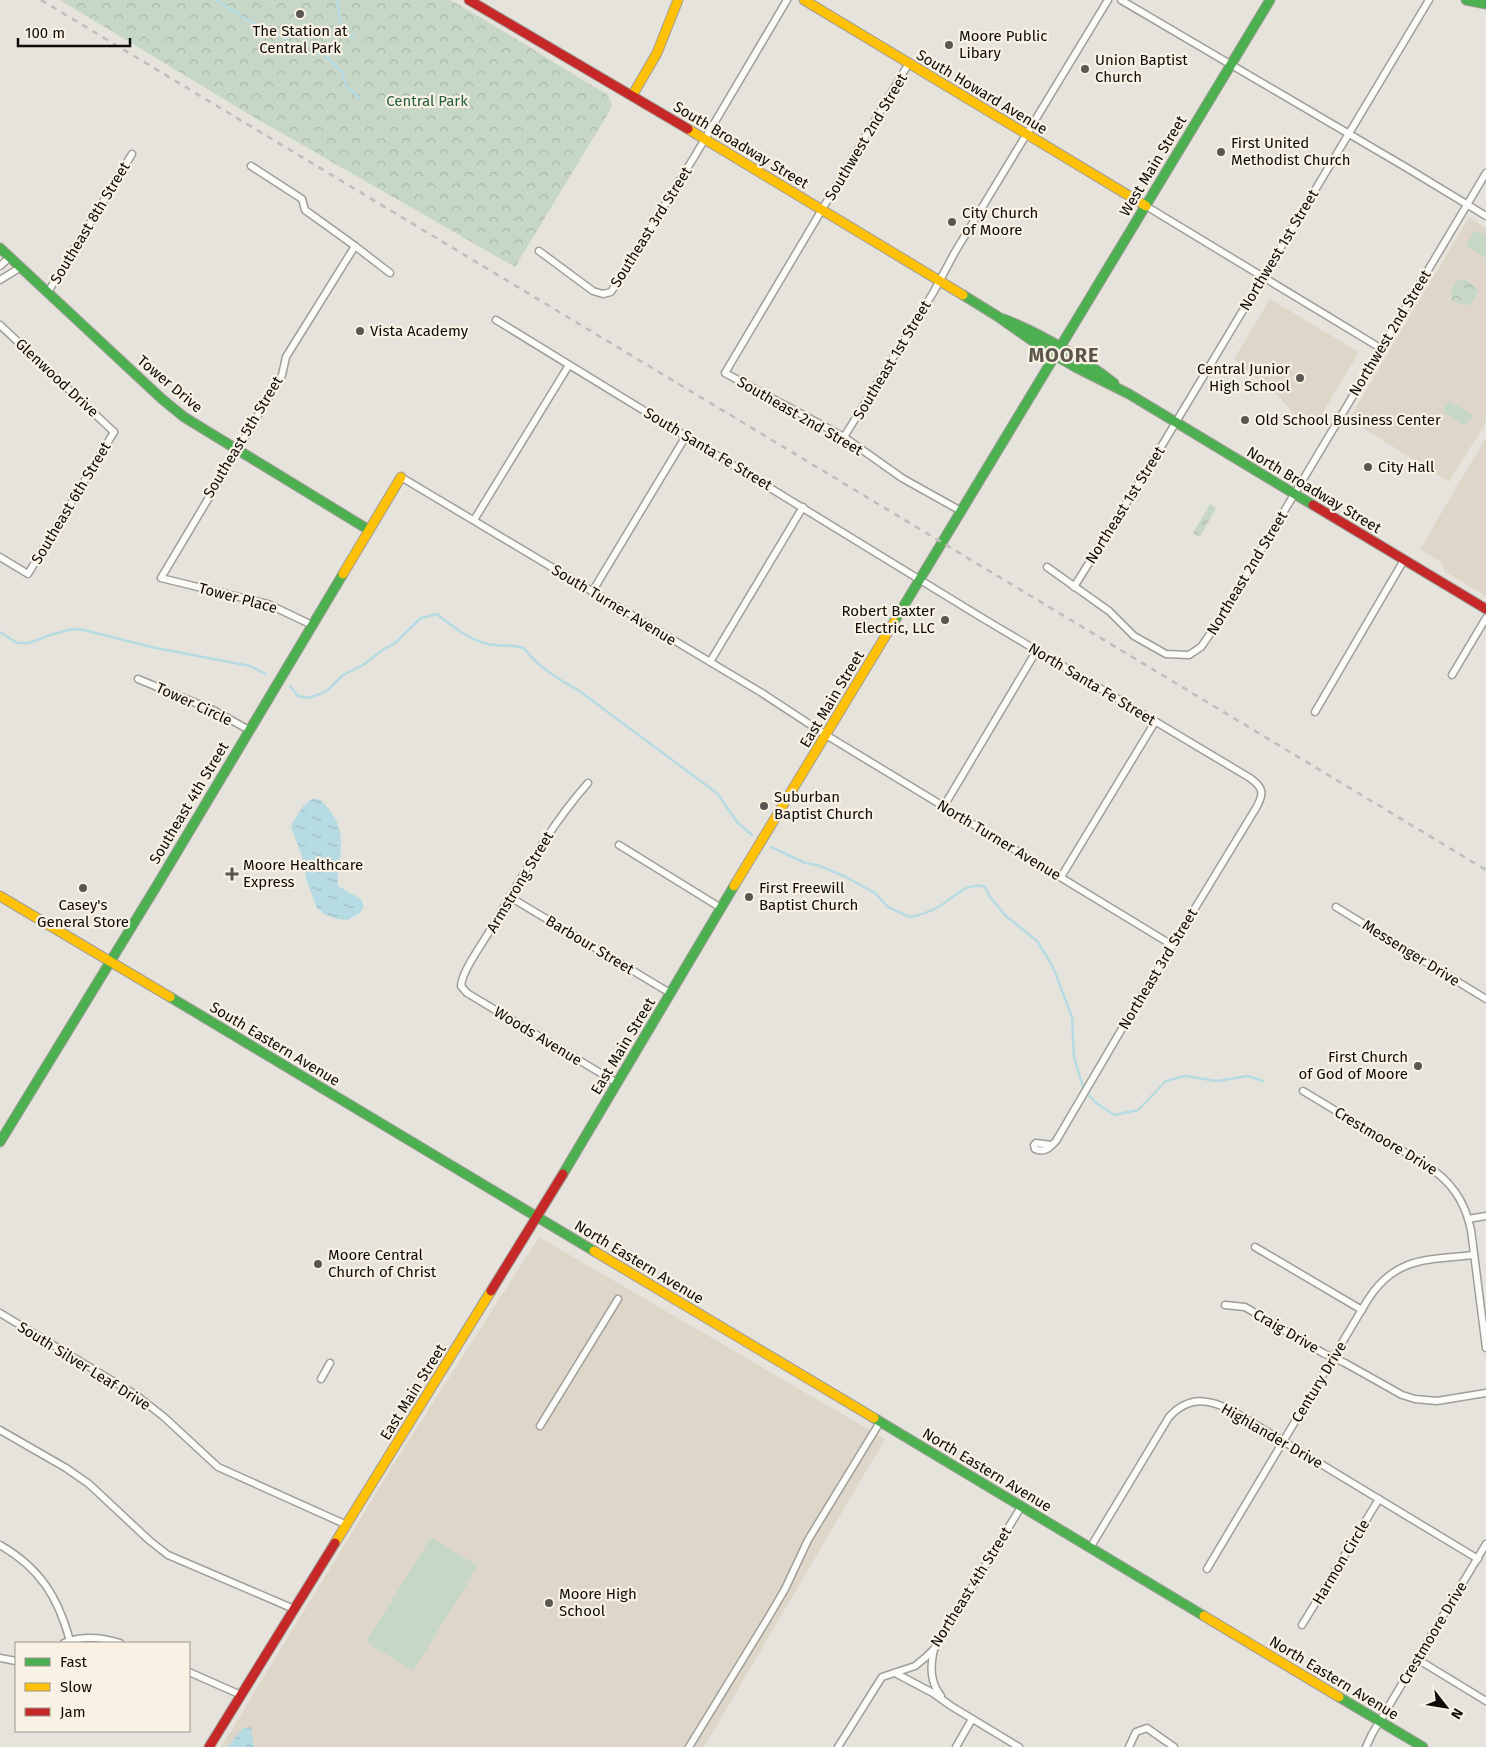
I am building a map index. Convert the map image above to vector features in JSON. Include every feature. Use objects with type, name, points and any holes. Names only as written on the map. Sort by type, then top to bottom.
[{"type":"main road","name":"South Broadway Street","points":[[469,0],[997,316],[1020,334],[1055,356]]},
{"type":"main road","points":[[632,96],[657,53],[678,0]]},
{"type":"main road","name":"South Howard Avenue","points":[[804,0],[1146,206]]},
{"type":"main road","name":"West Main Street","points":[[1055,356],[1270,0]]},
{"type":"main road","points":[[1466,0],[1486,4]]},
{"type":"main road","name":"Tower Drive","points":[[0,248],[184,417],[369,530]]},
{"type":"main road","name":"South Broadway Street","points":[[997,316],[1024,326],[1060,346]]},
{"type":"main road","name":"North Broadway Street","points":[[1060,346],[1096,369],[1129,394]]},
{"type":"main road","name":"North Broadway Street","points":[[1055,356],[1129,394],[1486,609]]},
{"type":"main road","name":"East Main Street","points":[[209,1747],[586,1137],[616,1082],[670,992],[1055,356]]},
{"type":"main road","name":"Southeast 4th Street","points":[[0,1142],[401,477]]},
{"type":"main road","name":"South Eastern Avenue","points":[[0,896],[537,1217]]},
{"type":"main road","name":"North Eastern Avenue","points":[[537,1217],[1423,1747]]},
{"type":"street","points":[[704,139],[787,0]]},
{"type":"street","name":"Southeast 1st Street","points":[[844,438],[882,378],[1108,0]]},
{"type":"street","points":[[1121,0],[1486,216]]},
{"type":"street","name":"Northwest 1st Street","points":[[1176,422],[1429,0]]},
{"type":"street","name":"Southwest 2nd Street","points":[[822,210],[909,64]]},
{"type":"street","name":"Southeast 3rd Street","points":[[539,251],[593,291],[602,294],[611,292],[704,139]]},
{"type":"street","name":"Southeast 8th Street","points":[[48,292],[132,154]]},
{"type":"street","points":[[251,166],[302,198],[305,210],[390,273]]},
{"type":"street","name":"Northwest 2nd Street","points":[[1294,494],[1486,173]]},
{"type":"street","points":[[1146,206],[1382,348]]},
{"type":"street","name":"Southeast 2nd Street","points":[[822,210],[725,372],[844,438],[888,469],[961,511]]},
{"type":"street","name":"Southeast 5th Street","points":[[161,578],[282,374],[286,356],[355,246]]},
{"type":"street","points":[[0,266],[10,257]]},
{"type":"street","points":[[0,280],[20,267]]},
{"type":"street","name":"South Santa Fe Street","points":[[496,320],[920,580]]},
{"type":"street","name":"Glenwood Drive","points":[[0,325],[114,432]]},
{"type":"street","points":[[474,520],[569,365]]},
{"type":"street","name":"Northeast 1st Street","points":[[1074,587],[1176,422]]},
{"type":"street","name":"Southeast 6th Street","points":[[0,557],[28,574],[114,432]]},
{"type":"street","points":[[592,592],[686,436]]},
{"type":"street","name":"South Turner Avenue","points":[[401,477],[780,704],[826,735]]},
{"type":"street","name":"Northeast 2nd Street","points":[[1047,567],[1109,611],[1134,636],[1166,654],[1189,655],[1206,642],[1294,494]]},
{"type":"street","points":[[710,662],[803,507]]},
{"type":"street","points":[[1315,712],[1404,560]]},
{"type":"street","name":"Tower Place","points":[[161,578],[268,604],[312,625]]},
{"type":"street","name":"North Santa Fe Street","points":[[920,580],[1250,778],[1257,783],[1262,792]]},
{"type":"street","points":[[1452,675],[1486,618]]},
{"type":"street","points":[[944,806],[1037,650]]},
{"type":"street","name":"Tower Circle","points":[[138,679],[197,702],[248,730]]},
{"type":"street","points":[[1061,877],[1155,722]]},
{"type":"street","name":"North Turner Avenue","points":[[826,735],[1172,945]]},
{"type":"street","name":"Armstrong Street","points":[[461,986],[472,960],[510,897],[557,822],[588,783]]},
{"type":"street","name":"Northeast 3rd Street","points":[[1051,1145],[1056,1141],[1076,1109],[1130,1015],[1256,808],[1262,792]]},
{"type":"street","points":[[619,845],[721,908]]},
{"type":"street","name":"Barbour Street","points":[[510,897],[670,992]]},
{"type":"street","name":"Messenger Drive","points":[[1336,907],[1486,999]]},
{"type":"street","name":"Woods Avenue","points":[[461,986],[467,993],[616,1082]]},
{"type":"street","name":"Crestmoore Drive","points":[[1303,1091],[1439,1173],[1458,1196],[1468,1219],[1486,1344]]},
{"type":"street","points":[[1468,1219],[1486,1216]]},
{"type":"street","points":[[1255,1247],[1362,1310]]},
{"type":"street","name":"Century Drive","points":[[1207,1569],[1333,1357],[1380,1282],[1397,1269],[1427,1260],[1474,1255]]},
{"type":"street","points":[[540,1426],[618,1299]]},
{"type":"street","name":"Craig Drive","points":[[1225,1305],[1245,1307],[1390,1390],[1415,1399],[1437,1401],[1486,1393]]},
{"type":"street","name":"South Silver Leaf Drive","points":[[0,1313],[136,1395],[164,1417],[218,1467],[346,1525]]},
{"type":"street","points":[[321,1379],[330,1363]]},
{"type":"street","name":"Highlander Drive","points":[[1090,1548],[1165,1422],[1182,1406],[1194,1401],[1202,1401],[1221,1405],[1478,1559]]},
{"type":"street","points":[[689,1747],[768,1618],[785,1589],[808,1540],[880,1422]]},
{"type":"street","points":[[0,1430],[78,1476],[102,1495],[150,1541],[168,1555],[294,1609]]},
{"type":"street","name":"Harmon Circle","points":[[1302,1625],[1379,1499]]},
{"type":"street","name":"Northeast 4th Street","points":[[838,1747],[882,1678],[920,1662],[935,1648],[1021,1507]]},
{"type":"street","name":"Crestmoore Drive","points":[[1366,1747],[1379,1722],[1486,1544]]},
{"type":"street","points":[[0,1545],[29,1566],[44,1583],[58,1604],[67,1642],[94,1637],[116,1642]]},
{"type":"street","points":[[935,1648],[931,1668],[932,1676],[937,1691],[943,1699]]},
{"type":"street","points":[[0,1658],[15,1661]]},
{"type":"street","points":[[1417,1659],[1486,1701]]},
{"type":"street","points":[[190,1672],[241,1695]]},
{"type":"street","points":[[895,1672],[943,1699],[951,1706],[1019,1747]]},
{"type":"street","points":[[956,1747],[972,1719]]},
{"type":"street","points":[[1129,1747],[1136,1732],[1147,1728],[1174,1747]]},
{"type":"shaded area","points":[[1469,217],[1486,228],[1486,422],[1449,482],[1349,419]]},
{"type":"shaded area","name":"Central Junior High School","points":[[1270,299],[1359,352],[1314,427],[1295,415],[1278,396],[1234,359]]},
{"type":"shaded area","points":[[1486,438],[1486,596],[1445,572],[1442,563],[1420,549]]},
{"type":"shaded area","name":"Moore High School","points":[[539,1237],[885,1439],[704,1747],[221,1747],[390,1470]]},
{"type":"green space","name":"Central Park","points":[[60,0],[450,0],[608,95],[612,105],[515,267],[257,119]]},
{"type":"green space","points":[[1475,230],[1486,236],[1486,258],[1466,246]]},
{"type":"green space","points":[[1464,279],[1479,290],[1472,302],[1465,306],[1452,300],[1451,292],[1456,282]]},
{"type":"green space","points":[[1449,401],[1473,415],[1466,426],[1443,412]]},
{"type":"green space","points":[[1210,504],[1216,508],[1200,537],[1193,533]]},
{"type":"green space","points":[[431,1537],[478,1566],[413,1671],[366,1642]]},
{"type":"water","points":[[312,799],[319,800],[325,804],[337,822],[341,836],[338,886],[361,899],[364,907],[360,913],[348,920],[337,919],[324,914],[317,908],[307,882],[302,856],[291,827],[304,805]]},
{"type":"water","points":[[251,1727],[254,1747],[227,1747],[243,1728]]},
{"type":"waterway","points":[[216,0],[251,22],[282,35],[299,54],[323,53],[342,72],[346,86],[359,97]]},
{"type":"waterway","points":[[337,0],[342,30],[353,38]]},
{"type":"waterway","points":[[290,686],[298,696],[307,698],[320,694],[328,690],[343,675],[363,665],[395,643],[421,618],[437,614],[461,632],[481,642],[524,648],[535,661],[549,672],[578,690],[718,794],[737,822],[752,835]]},
{"type":"waterway","points":[[0,632],[17,643],[29,643],[73,629],[84,630],[151,647],[250,666],[266,674]]},
{"type":"waterway","points":[[771,847],[805,863],[817,865],[844,876],[875,893],[888,907],[910,917],[936,908],[966,888],[972,886],[985,887],[990,897],[1006,916],[1037,941],[1053,967],[1072,1017],[1074,1057],[1084,1090],[1096,1103],[1114,1115],[1138,1110],[1166,1081],[1185,1076],[1217,1081],[1248,1076],[1263,1081]]},
{"type":"railway","points":[[41,0],[1486,870]]},
{"type":"traffic: fast","points":[[894,622],[1270,0]]},
{"type":"traffic: fast","points":[[1466,0],[1486,4]]},
{"type":"traffic: fast","points":[[0,248],[162,399],[184,417],[369,530]]},
{"type":"traffic: fast","points":[[963,295],[1044,349],[1129,394],[1313,505]]},
{"type":"traffic: fast","points":[[1004,319],[1061,347],[1114,383]]},
{"type":"traffic: fast","points":[[0,1142],[159,882],[343,574]]},
{"type":"traffic: fast","points":[[563,1174],[734,886]]},
{"type":"traffic: fast","points":[[170,997],[594,1251]]},
{"type":"traffic: fast","points":[[874,1418],[1204,1616]]},
{"type":"traffic: fast","points":[[1339,1697],[1423,1747]]},
{"type":"traffic: slow","points":[[632,96],[657,53],[678,0]]},
{"type":"traffic: slow","points":[[804,0],[1146,206]]},
{"type":"traffic: slow","points":[[688,129],[963,295]]},
{"type":"traffic: slow","points":[[343,574],[401,477]]},
{"type":"traffic: slow","points":[[734,886],[894,622]]},
{"type":"traffic: slow","points":[[0,896],[170,997]]},
{"type":"traffic: slow","points":[[594,1251],[874,1418]]},
{"type":"traffic: slow","points":[[335,1543],[491,1291]]},
{"type":"traffic: slow","points":[[1204,1616],[1339,1697]]},
{"type":"traffic: jam","points":[[469,0],[688,129]]},
{"type":"traffic: jam","points":[[1313,505],[1486,609]]},
{"type":"traffic: jam","points":[[491,1291],[563,1174]]},
{"type":"traffic: jam","points":[[209,1747],[335,1543]]},
{"type":"place","name":"The Station at Central Park","points":[[300,14]]},
{"type":"place","name":"Moore Public Libary","points":[[949,45]]},
{"type":"place","name":"Union Baptist Church","points":[[1085,69]]},
{"type":"place","name":"First United Methodist Church","points":[[1221,152]]},
{"type":"place","name":"City Church of Moore","points":[[952,222]]},
{"type":"place","name":"Vista Academy","points":[[360,331]]},
{"type":"place","name":"Central Junior High School","points":[[1300,378]]},
{"type":"place","name":"Old School Business Center","points":[[1245,420]]},
{"type":"place","name":"City Hall","points":[[1368,467]]},
{"type":"place","name":"Robert Baxter Electric, LLC","points":[[945,620]]},
{"type":"place","name":"Suburban Baptist Church","points":[[764,806]]},
{"type":"place","name":"Moore Healthcare Express","points":[[232,874]]},
{"type":"place","name":"Casey's General Store","points":[[83,888]]},
{"type":"place","name":"First Freewill Baptist Church","points":[[749,897]]},
{"type":"place","name":"First Church of God of Moore","points":[[1418,1066]]},
{"type":"place","name":"Moore Central Church of Christ","points":[[318,1264]]},
{"type":"place","name":"Moore High School","points":[[549,1603]]},
{"type":"district","name":"MOORE","points":[[1064,355]]}]
